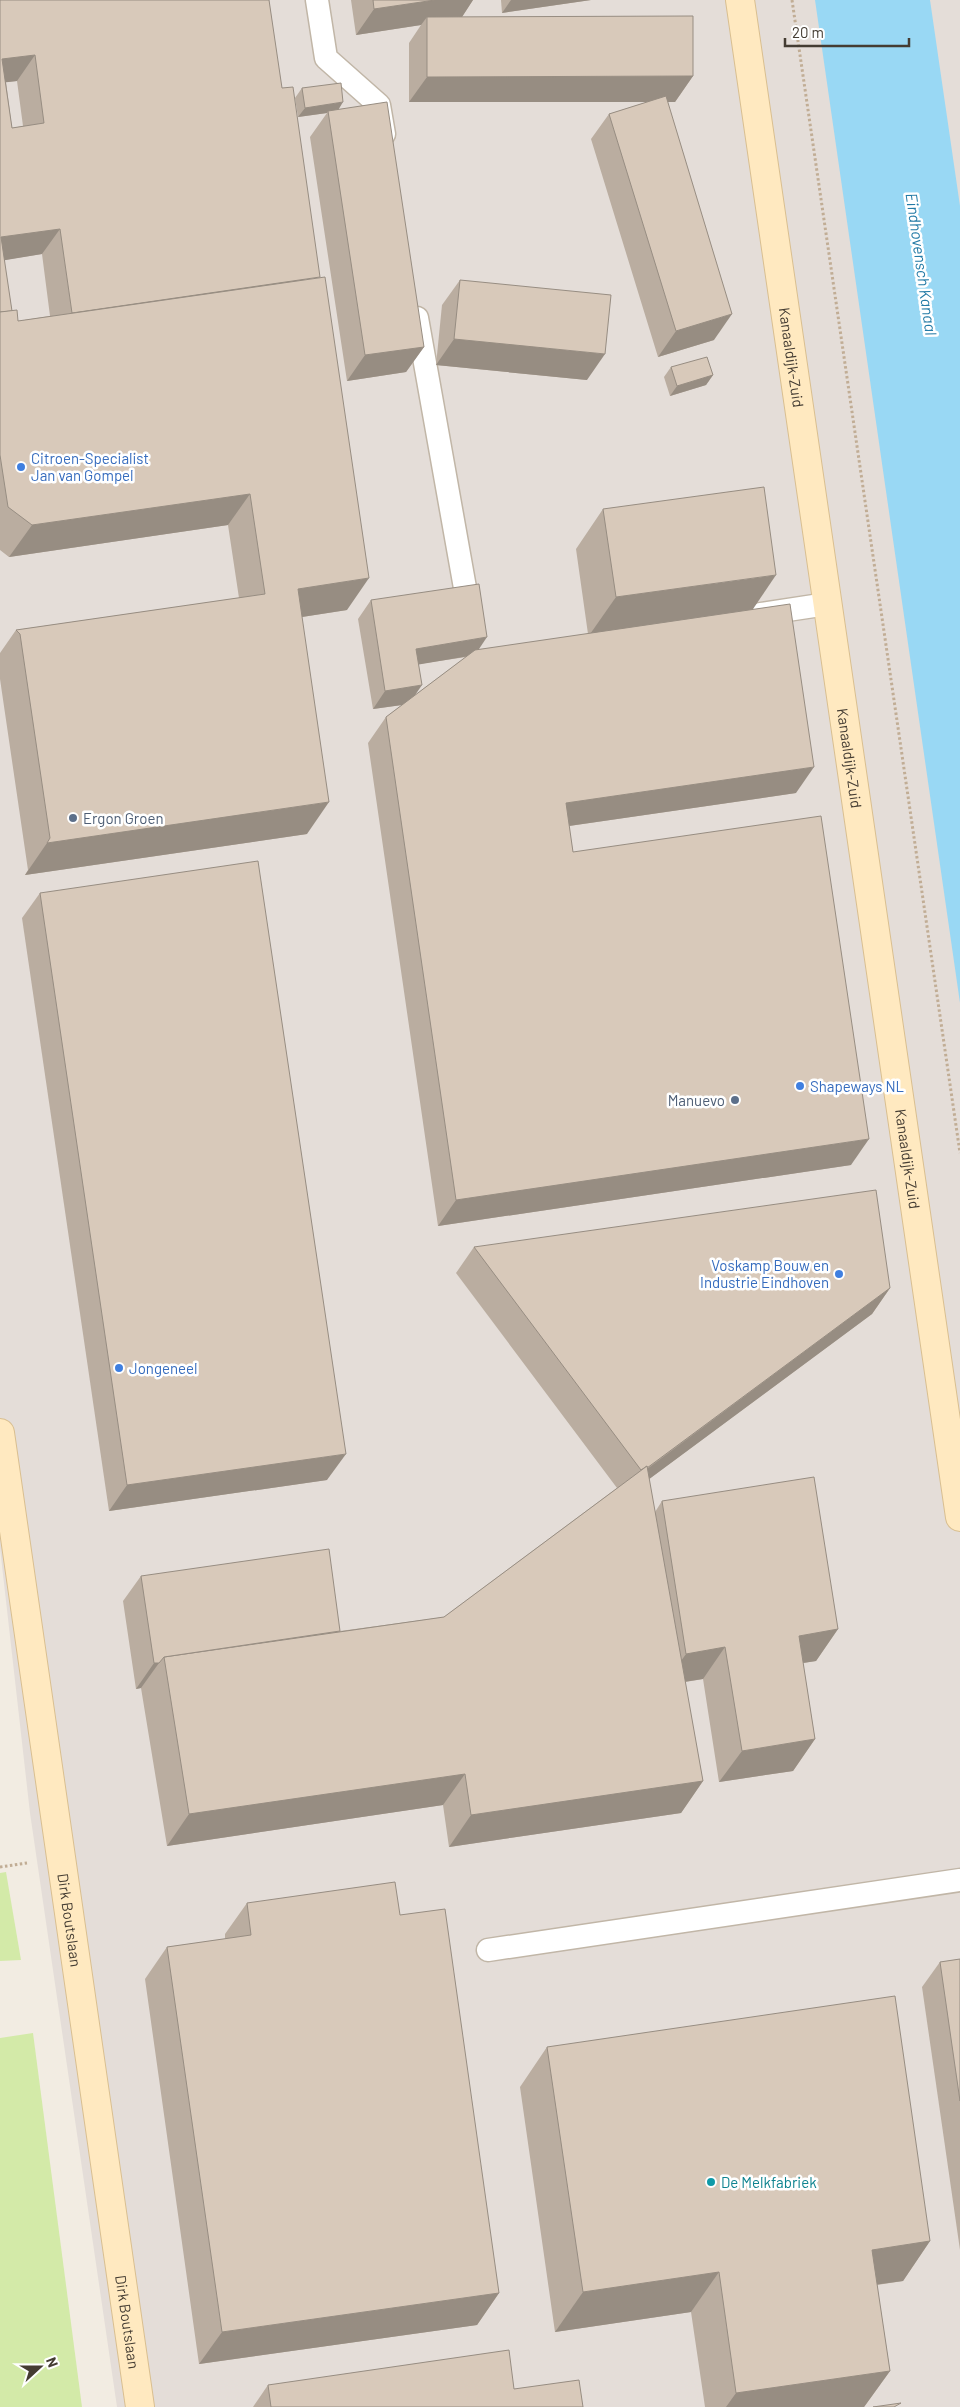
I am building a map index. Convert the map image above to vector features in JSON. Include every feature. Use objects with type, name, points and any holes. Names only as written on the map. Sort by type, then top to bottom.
[{"type":"street","name":"Kanaaldijk-Zuid","points":[[740,0],[960,1517]]},
{"type":"street","name":"Dirk Boutslaan","points":[[0,1433],[140,2407]]},
{"type":"lane","points":[[317,0],[326,58],[379,105],[388,154]]},
{"type":"lane","points":[[414,301],[473,634]]},
{"type":"lane","points":[[742,616],[827,604]]},
{"type":"lane","points":[[488,1950],[960,1880]]},
{"type":"path","points":[[792,0],[960,1153]]},
{"type":"shaded area","points":[[0,0],[960,0],[960,2407],[117,2407],[30,1813],[0,1548]]},
{"type":"green space","points":[[6,1872],[21,1960],[0,1961],[0,1873]]},
{"type":"green space","points":[[33,2033],[82,2407],[0,2407],[0,2038]]},
{"type":"water","name":"Eindhovensch Kanaal","points":[[815,0],[930,0],[960,206],[960,1003]]},
{"type":"building","points":[[0,0],[269,0],[282,88],[293,87],[320,277],[72,313],[60,229],[1,237],[12,311],[0,312]],"holes":[[[35,55],[44,123],[12,128],[2,59]]]},
{"type":"building","points":[[373,0],[435,0],[374,9]]},
{"type":"building","points":[[693,16],[693,76],[427,77],[427,17]]},
{"type":"building","points":[[341,83],[343,102],[305,108],[302,88]]},
{"type":"building","points":[[666,96],[732,314],[676,331],[609,114]]},
{"type":"building","points":[[387,102],[424,347],[365,355],[328,111]]},
{"type":"building","points":[[325,277],[369,578],[298,589],[329,802],[47,843],[50,838],[20,634],[16,630],[265,594],[250,494],[32,525],[8,507],[0,455],[0,312],[17,310],[18,321]]},
{"type":"building","points":[[460,280],[611,295],[605,354],[454,339]]},
{"type":"building","points":[[707,357],[713,375],[677,386],[671,367]]},
{"type":"building","points":[[764,487],[776,575],[616,597],[603,509]]},
{"type":"building","points":[[479,584],[487,637],[416,649],[422,685],[385,691],[371,600]]},
{"type":"building","points":[[790,604],[814,767],[566,803],[573,852],[821,816],[869,1139],[456,1200],[386,717],[475,650]]},
{"type":"building","points":[[258,861],[346,1454],[127,1485],[40,893]]},
{"type":"building","points":[[876,1190],[890,1288],[647,1468],[647,1466],[641,1470],[474,1247]]},
{"type":"building","points":[[647,1466],[703,1781],[471,1815],[465,1774],[189,1814],[164,1657],[444,1617]]},
{"type":"building","points":[[814,1477],[838,1629],[799,1636],[815,1739],[742,1751],[725,1647],[686,1654],[662,1501]]},
{"type":"building","points":[[329,1549],[340,1631],[164,1657],[159,1663],[154,1663],[141,1576]]},
{"type":"building","points":[[395,1882],[400,1915],[445,1909],[499,2293],[222,2332],[167,1947],[251,1935],[247,1903]]},
{"type":"building","points":[[960,1959],[960,2101],[940,1962]]},
{"type":"building","name":"De Melkfabriek","points":[[895,1996],[930,2241],[872,2250],[890,2371],[736,2393],[719,2272],[583,2292],[547,2047]]},
{"type":"building","points":[[509,2350],[514,2389],[579,2380],[583,2407],[271,2407],[268,2385]]},
{"type":"building","points":[[901,2403],[894,2407],[873,2407]]},
{"type":"place","name":"Citroen-Specialist Jan van Gompel","points":[[21,467]]},
{"type":"place","name":"Ergon Groen","points":[[73,818]]},
{"type":"place","name":"Shapeways NL","points":[[800,1086]]},
{"type":"place","name":"Manuevo","points":[[735,1100]]},
{"type":"place","name":"Voskamp Bouw en Industrie Eindhoven","points":[[839,1274]]},
{"type":"place","name":"Jongeneel","points":[[119,1368]]},
{"type":"place","name":"De Melkfabriek","points":[[711,2182]]}]
